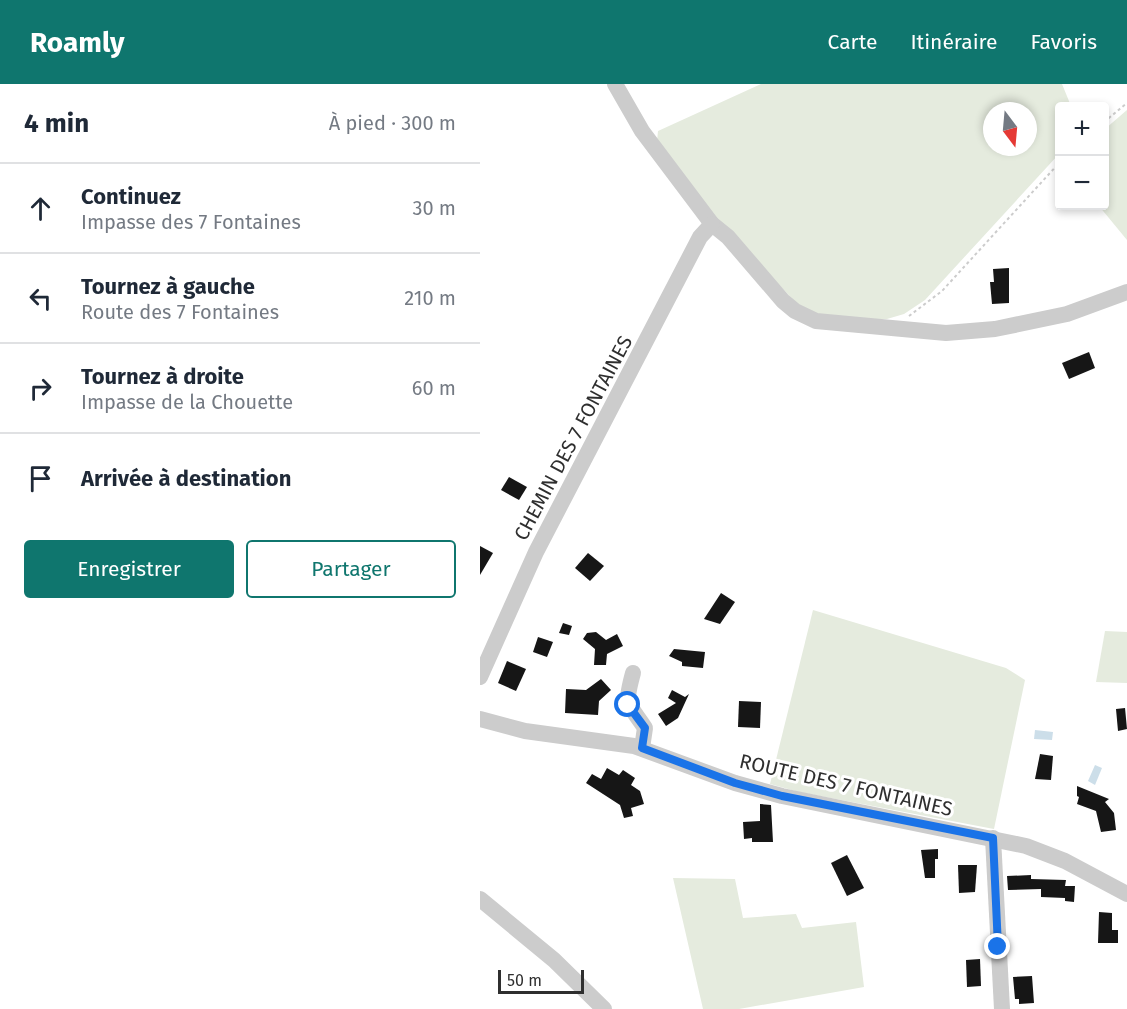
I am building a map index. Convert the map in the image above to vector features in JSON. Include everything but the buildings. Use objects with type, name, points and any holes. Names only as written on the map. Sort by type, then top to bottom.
[{"type":"street","points":[[615,84],[642,131],[712,224],[728,237],[795,311],[816,321],[832,325],[883,326],[946,333],[995,329],[1067,314],[1127,292]]},
{"type":"street","name":"CHEMIN DES 7 FONTAINES","points":[[480,677],[536,552],[700,237],[712,224]]},
{"type":"street","points":[[633,673],[627,700],[631,711],[645,728],[642,748]]},
{"type":"street","name":"ROUTE DES 7 FONTAINES","points":[[480,719],[525,731],[642,748],[735,783],[782,796],[1026,846],[1065,861],[1127,894]]},
{"type":"street","points":[[993,838],[1002,1009]]},
{"type":"street","points":[[480,899],[554,960],[604,1009]]},
{"type":"path","points":[[1109,118],[1127,103]]},
{"type":"path","points":[[917,312],[942,291],[1055,166]]},
{"type":"shaded area","points":[[761,84],[1062,84],[1069,102],[1055,102],[1055,158],[925,300],[904,314],[887,319],[830,319],[801,308],[719,222],[657,141],[658,131]]},
{"type":"shaded area","points":[[1127,110],[1127,240],[1102,210],[1109,210],[1109,126]]},
{"type":"shaded area","points":[[813,610],[1006,668],[1025,680],[994,829],[799,792],[770,784]]},
{"type":"shaded area","points":[[1105,631],[1127,632],[1127,683],[1096,682]]},
{"type":"shaded area","points":[[673,878],[735,879],[743,918],[796,914],[802,928],[856,922],[864,987],[739,1009],[703,1009]]},
{"type":"water","points":[[1035,730],[1053,732],[1052,740],[1034,739]]},
{"type":"water","points":[[1095,765],[1102,768],[1095,785],[1088,781]]},
{"type":"route","points":[[628,705],[645,728],[642,748],[735,783],[857,812],[993,838],[998,947]]}]
